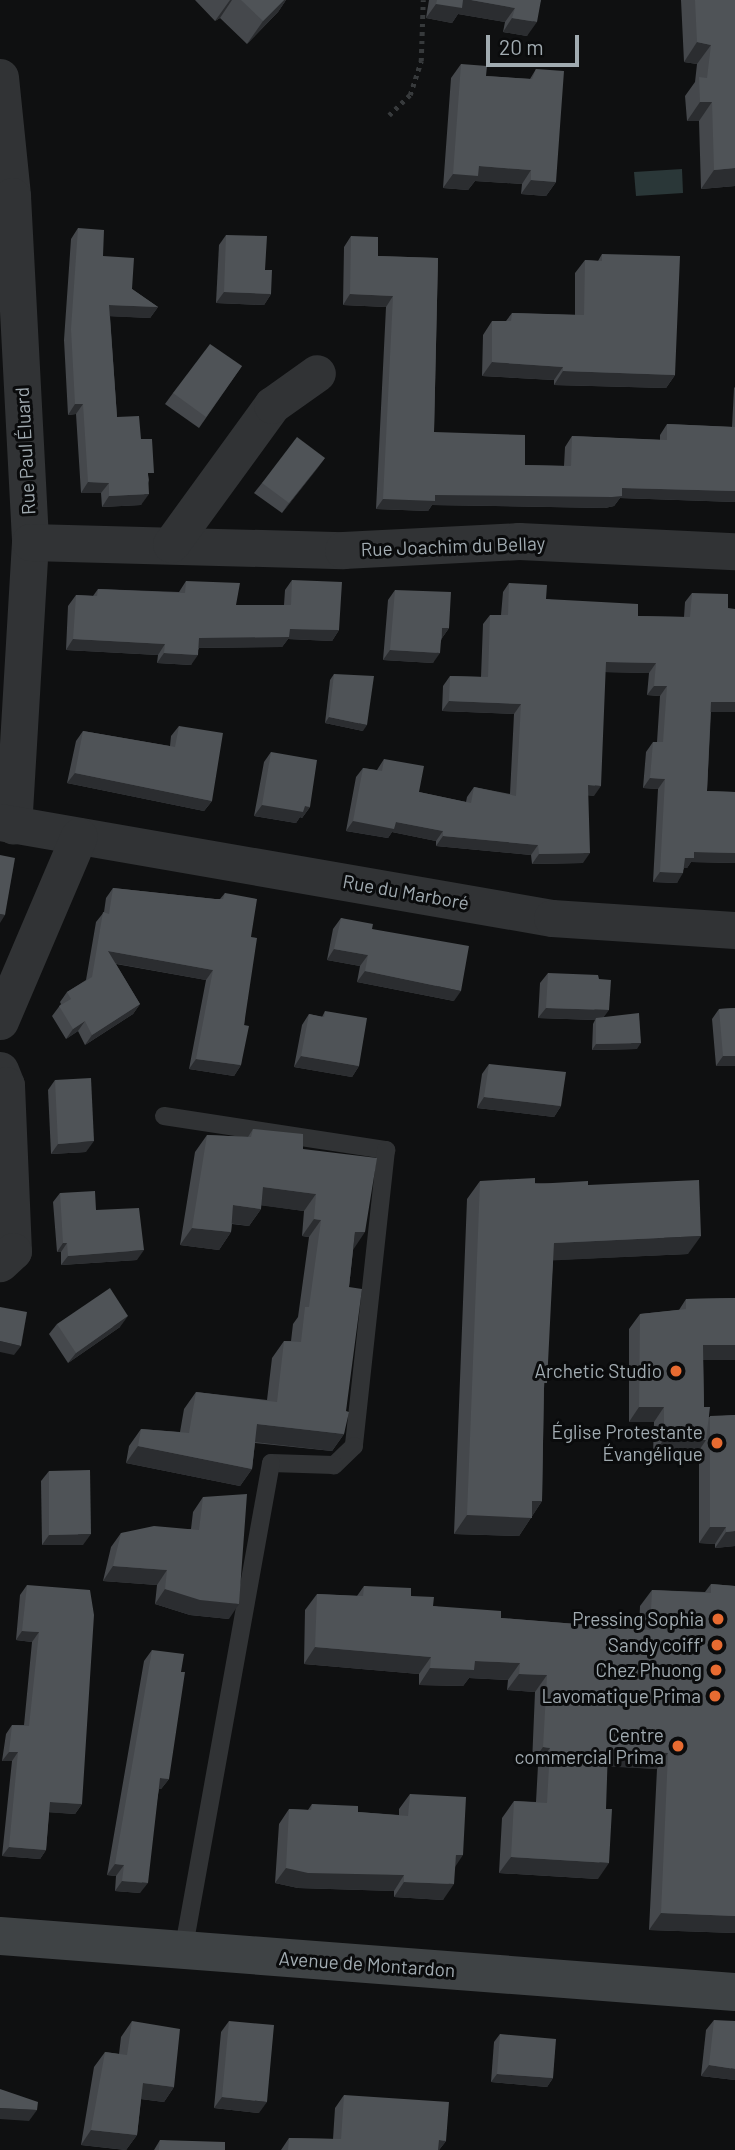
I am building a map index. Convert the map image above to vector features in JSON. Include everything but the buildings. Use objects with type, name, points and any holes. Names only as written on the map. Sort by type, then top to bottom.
[{"type":"street","name":"Rue Paul Éluard","points":[[0,77],[12,196],[30,542],[10,688],[6,823]]},
{"type":"street","points":[[171,544],[272,405],[317,373]]},
{"type":"street","name":"Rue Joachim du Bellay","points":[[30,542],[343,550],[519,541],[735,551]]},
{"type":"street","name":"Rue du Marboré","points":[[6,823],[552,918],[735,930]]},
{"type":"street","points":[[0,1021],[79,836]]},
{"type":"street","points":[[0,1070],[6,1085],[13,1251],[0,1263]]},
{"type":"street","name":"Avenue de Montardon","points":[[0,1936],[735,1992]]},
{"type":"lane","points":[[164,1116],[386,1150],[354,1446],[334,1465],[271,1463],[183,1950]]},
{"type":"path","points":[[389,115],[410,95],[421,61],[423,0]]},
{"type":"shaded area","points":[[682,169],[683,193],[636,196],[634,172]]},
{"type":"place","name":"Archetic Studio","points":[[676,1371]]},
{"type":"place","name":"Église Protestante Évangélique","points":[[717,1443]]},
{"type":"place","name":"Pressing Sophia","points":[[718,1619]]},
{"type":"place","name":"Sandy coiff'","points":[[717,1645]]},
{"type":"place","name":"Chez Phuong","points":[[716,1670]]},
{"type":"place","name":"Lavomatique Prima","points":[[715,1696]]},
{"type":"place","name":"Centre commercial Prima","points":[[678,1746]]}]
